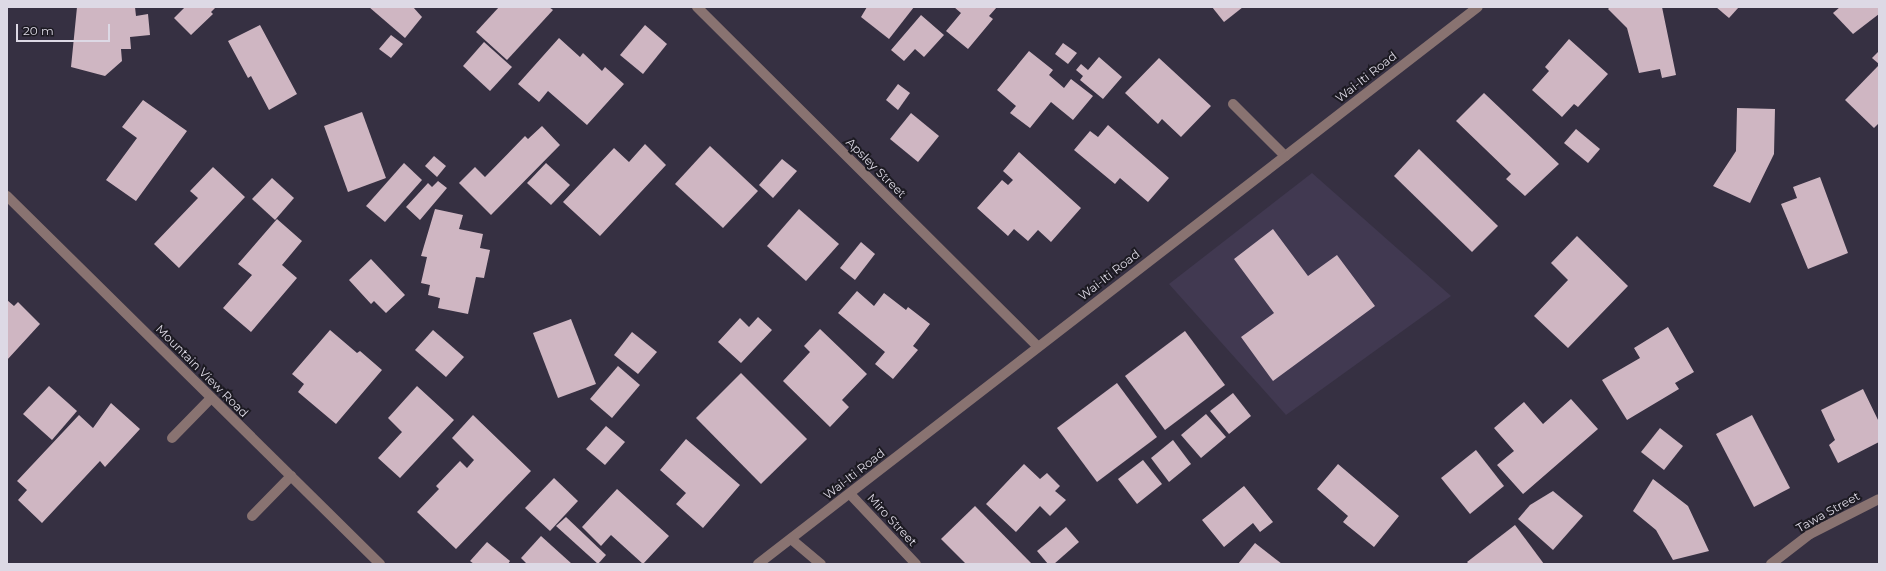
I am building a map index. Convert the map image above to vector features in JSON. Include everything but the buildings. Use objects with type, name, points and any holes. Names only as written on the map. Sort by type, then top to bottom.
[{"type":"street","name":"Apsley Street","points":[[697,7],[1037,346]]},
{"type":"street","name":"Wai-Iti Road","points":[[758,564],[850,494],[1037,346],[1478,7]]},
{"type":"street","points":[[1233,104],[1285,156]]},
{"type":"street","name":"Mountain View Road","points":[[7,196],[380,564]]},
{"type":"street","points":[[172,438],[211,398]]},
{"type":"street","points":[[252,516],[291,476]]},
{"type":"street","name":"Miro Street","points":[[850,494],[916,564]]},
{"type":"street","name":"Tawa Street","points":[[1771,564],[1810,534],[1879,499]]},
{"type":"street","points":[[791,538],[821,564]]},
{"type":"shaded area","points":[[1312,173],[1451,296],[1286,415],[1169,284]]}]
